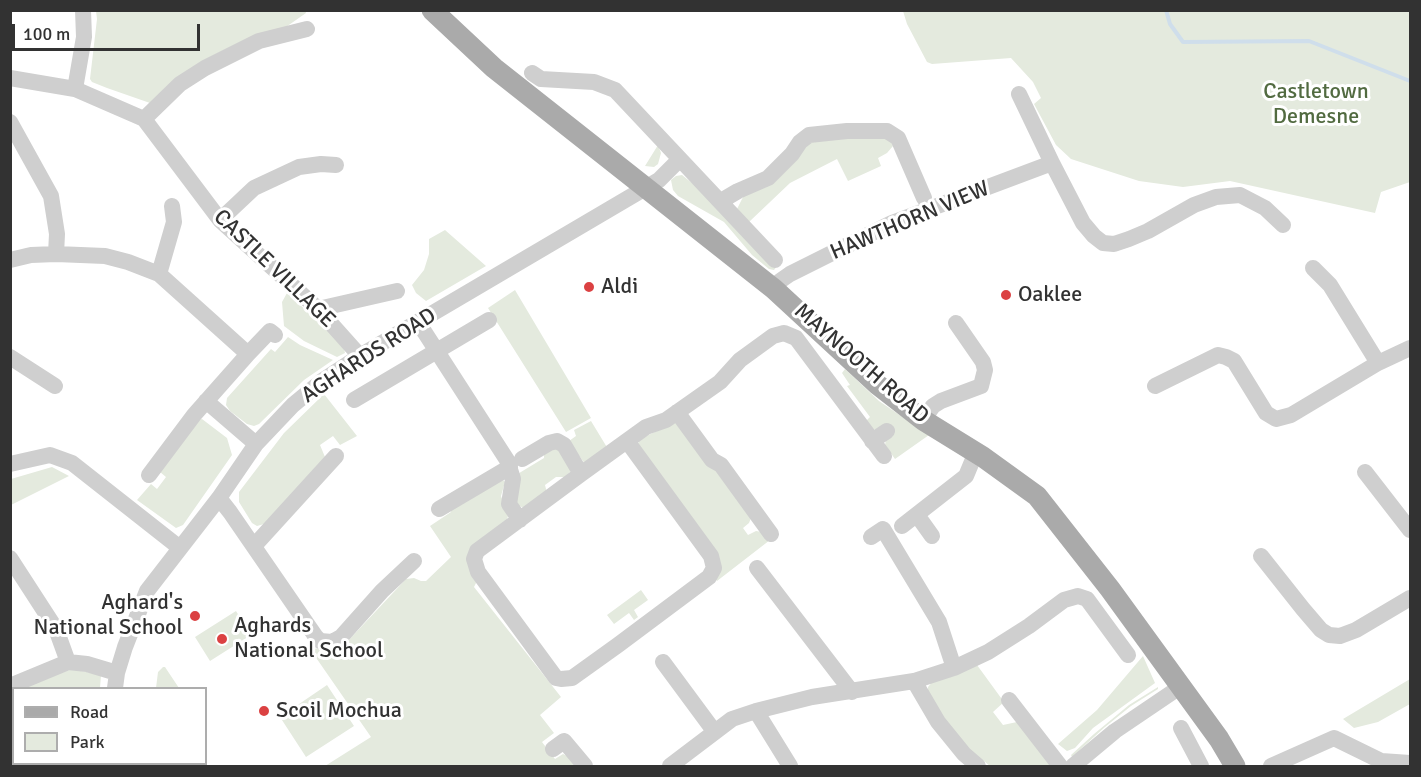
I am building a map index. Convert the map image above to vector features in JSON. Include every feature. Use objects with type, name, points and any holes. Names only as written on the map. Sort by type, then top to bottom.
[{"type":"main road","name":"MAYNOOTH ROAD","points":[[432,10],[494,68],[774,289],[878,385],[923,420],[976,452],[1037,496],[1110,589],[1219,739],[1235,766]]},
{"type":"street","points":[[75,89],[84,37],[83,10]]},
{"type":"street","points":[[144,119],[180,84],[214,63],[260,41],[307,29]]},
{"type":"street","points":[[532,73],[541,79],[594,82],[615,90],[775,260]]},
{"type":"street","name":"CASTLE VILLAGE","points":[[10,78],[75,89],[144,119],[220,220],[318,309],[360,356]]},
{"type":"street","points":[[1019,94],[1083,223],[1103,243],[1114,244],[1129,239],[1194,205],[1216,197],[1240,195],[1265,208],[1282,225]]},
{"type":"street","points":[[10,122],[51,196],[57,234],[56,254]]},
{"type":"street","points":[[721,201],[768,178],[809,135],[847,131],[887,131],[898,138],[924,198]]},
{"type":"street","name":"AGHARDS ROAD","points":[[116,681],[147,591],[219,498],[256,444],[297,402],[322,381],[360,356],[666,175],[680,159]]},
{"type":"street","name":"HAWTHORN VIEW","points":[[774,289],[790,274],[892,223],[1052,163]]},
{"type":"street","points":[[220,220],[254,188],[299,167],[321,164],[336,165]]},
{"type":"street","points":[[159,274],[174,222],[172,206]]},
{"type":"street","points":[[11,262],[31,255],[105,256],[159,274],[248,354]]},
{"type":"street","points":[[1313,268],[1330,285],[1378,363]]},
{"type":"street","points":[[318,309],[397,291]]},
{"type":"street","points":[[354,400],[489,320]]},
{"type":"street","points":[[418,322],[436,353],[491,433],[516,463]]},
{"type":"street","points":[[923,420],[933,406],[941,400],[981,386],[985,370],[982,362],[956,323]]},
{"type":"street","points":[[149,475],[206,401],[248,354],[270,331],[275,335]]},
{"type":"street","points":[[627,441],[711,556],[714,568],[709,577],[572,678],[566,680],[556,678],[475,565],[474,559],[477,551],[646,427],[666,420],[720,382],[741,360],[773,336],[789,334],[796,338],[884,456]]},
{"type":"street","points":[[1155,386],[1218,355],[1226,357],[1234,361],[1259,405],[1276,419],[1291,415],[1378,363],[1410,348]]},
{"type":"street","points":[[10,357],[55,386]]},
{"type":"street","points":[[206,401],[256,444]]},
{"type":"street","points":[[677,412],[712,460],[721,465],[756,524],[771,534]]},
{"type":"street","points":[[872,441],[887,431]]},
{"type":"street","points":[[439,509],[549,443],[564,444],[581,474]]},
{"type":"street","points":[[902,526],[966,476],[976,452]]},
{"type":"street","points":[[10,464],[50,455],[72,463],[180,548]]},
{"type":"street","points":[[254,546],[336,456]]},
{"type":"street","points":[[516,463],[509,504],[520,520]]},
{"type":"street","points":[[1365,472],[1410,530]]},
{"type":"street","points":[[219,498],[316,637],[326,642],[340,637],[382,591],[414,561]]},
{"type":"street","points":[[917,515],[932,536]]},
{"type":"street","points":[[871,537],[883,529],[939,622],[954,668]]},
{"type":"street","points":[[1261,556],[1321,630],[1329,635],[1340,636],[1356,630],[1410,598]]},
{"type":"street","points":[[10,558],[56,629],[68,662]]},
{"type":"street","points":[[756,568],[852,692]]},
{"type":"street","points":[[670,766],[732,719],[812,697],[914,681],[954,668],[988,652],[1064,600],[1077,596],[1087,599],[1128,655]]},
{"type":"street","points":[[10,686],[68,662],[78,662],[116,681]]},
{"type":"street","points":[[663,662],[714,731]]},
{"type":"street","points":[[914,681],[938,722],[964,754],[978,766]]},
{"type":"street","points":[[1073,766],[1115,731],[1180,687]]},
{"type":"street","points":[[1009,700],[1060,766]]},
{"type":"street","points":[[756,711],[790,766]]},
{"type":"street","points":[[1181,728],[1201,766]]},
{"type":"street","points":[[1271,766],[1334,738],[1381,761],[1410,763]]},
{"type":"street","points":[[553,749],[564,741],[585,766]]},
{"type":"green space","points":[[305,10],[306,13],[286,27],[261,33],[216,54],[150,103],[92,82],[90,79],[96,11]]},
{"type":"green space","name":"Castletown Demesne","points":[[903,11],[1410,11],[1410,182],[1381,192],[1375,213],[1230,181],[1183,187],[1139,181],[1071,159],[1056,145],[1034,104],[1041,98],[1033,82],[1011,58],[932,64],[927,62],[907,24]]},
{"type":"green space","points":[[881,137],[891,140],[893,146],[878,158],[881,166],[848,181],[837,159],[790,183],[749,222],[737,209],[744,195],[807,143],[822,138]]},
{"type":"green space","points":[[658,145],[661,153],[658,164],[654,167],[645,166]]},
{"type":"green space","points":[[682,175],[777,266],[774,270],[769,269],[752,255],[724,222],[678,196],[673,190],[671,180]]},
{"type":"green space","points":[[445,230],[486,266],[426,301],[416,293],[412,285],[424,270],[429,254],[429,239]]},
{"type":"green space","points":[[515,290],[591,418],[566,432],[488,308]]},
{"type":"green space","points":[[287,293],[343,344],[345,353],[337,357],[304,341],[284,326],[282,302]]},
{"type":"green space","points":[[288,337],[333,360],[304,380],[259,424],[254,426],[247,424],[230,411],[226,405],[227,398],[271,349],[275,352]]},
{"type":"green space","points":[[845,369],[879,401],[929,435],[895,459],[885,445],[886,439],[881,429],[871,430],[866,421],[870,417],[847,386],[850,385],[842,373]]},
{"type":"green space","points":[[324,394],[357,436],[340,445],[333,436],[320,445],[325,457],[264,524],[257,526],[252,523],[239,502],[239,492],[284,433]]},
{"type":"green space","points":[[202,419],[227,438],[232,455],[183,525],[176,528],[137,500],[151,484],[157,489],[166,477],[160,472],[198,420]]},
{"type":"green space","points":[[591,421],[608,449],[585,464],[569,441],[576,436],[574,430]]},
{"type":"green space","points":[[676,422],[715,467],[751,518],[743,528],[748,535],[756,531],[762,532],[770,540],[717,581],[638,444],[640,439]]},
{"type":"green space","points":[[557,448],[572,470],[565,477],[556,477],[545,485],[547,493],[524,508],[517,505],[516,475],[544,458],[544,452]]},
{"type":"green space","points":[[52,467],[69,476],[11,505],[11,479]]},
{"type":"green space","points":[[503,480],[505,482],[501,496],[508,516],[507,520],[476,545],[477,581],[474,587],[561,697],[540,715],[554,733],[542,742],[555,759],[563,754],[569,757],[576,766],[325,766],[371,737],[310,649],[335,647],[346,643],[406,579],[426,581],[451,557],[430,526],[451,512],[451,509]]},
{"type":"green space","points":[[641,590],[648,600],[634,610],[638,617],[634,620],[629,613],[614,624],[607,615]]},
{"type":"green space","name":"Aghard's National School","points":[[236,611],[251,635],[210,661],[195,637]]},
{"type":"green space","points":[[1143,656],[1155,683],[1093,728],[1075,748],[1067,751],[1058,744],[1097,710]]},
{"type":"green space","points":[[977,665],[1004,702],[993,712],[1003,725],[1017,722],[1051,766],[990,766],[969,749],[933,707],[928,687],[933,681]]},
{"type":"green space","points":[[165,667],[178,687],[156,687],[158,672]]},
{"type":"green space","points":[[72,669],[101,675],[100,687],[21,687]]},
{"type":"green space","points":[[1410,679],[1410,704],[1378,722],[1354,728],[1343,719]]},
{"type":"green space","points":[[327,685],[354,726],[306,757],[280,717]]},
{"type":"green space","points":[[1158,687],[1105,727],[1072,757],[1071,755],[1094,734],[1129,705]]},
{"type":"green space","points":[[12,691],[11,764],[10,692]]},
{"type":"waterway","points":[[1166,10],[1170,24],[1183,42],[1309,41],[1410,81]]},
{"type":"place","name":"Aldi","points":[[589,287]]},
{"type":"place","name":"Oaklee","points":[[1006,295]]},
{"type":"place","name":"Aghard's National School","points":[[195,616]]},
{"type":"place","name":"Aghards National School","points":[[222,639]]},
{"type":"place","name":"Scoil Mochua","points":[[264,711]]}]
